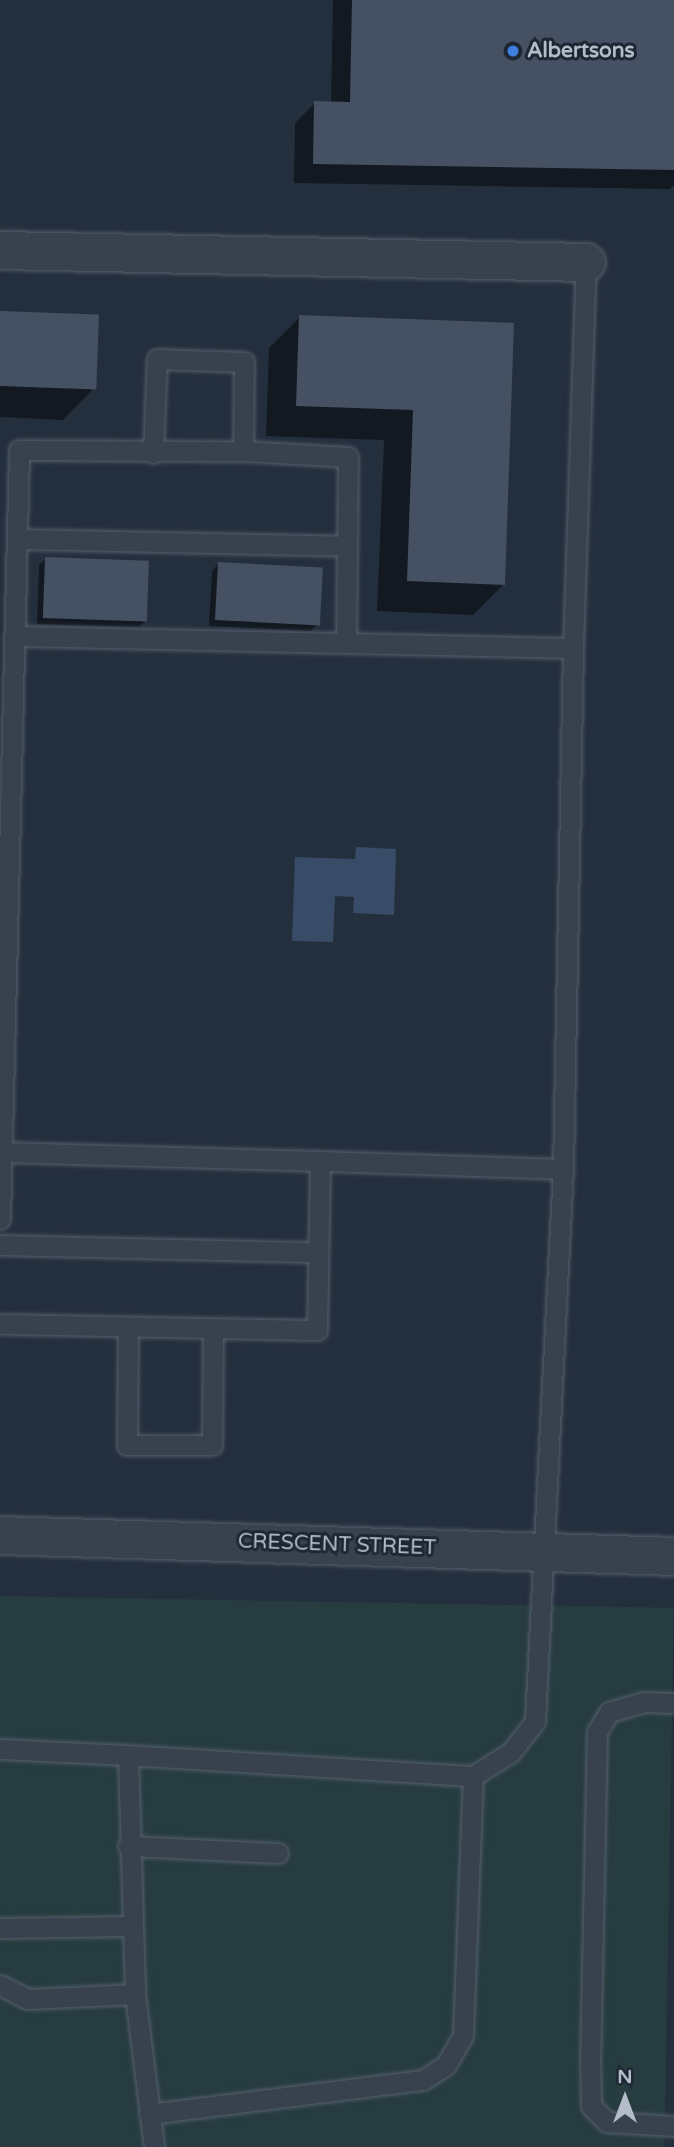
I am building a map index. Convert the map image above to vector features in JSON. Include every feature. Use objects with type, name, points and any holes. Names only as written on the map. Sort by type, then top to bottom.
[{"type":"street","points":[[0,250],[586,262]]},
{"type":"street","name":"CRESCENT STREET","points":[[0,1535],[674,1556]]},
{"type":"lane","points":[[0,1749],[473,1776],[511,1752],[535,1721],[563,1168],[573,649],[586,262]]},
{"type":"lane","points":[[153,453],[157,359],[244,362],[243,451]]},
{"type":"lane","points":[[0,1219],[4,862],[19,450],[153,453],[243,451],[348,457],[346,643]]},
{"type":"lane","points":[[16,539],[346,546]]},
{"type":"lane","points":[[14,636],[573,649]]},
{"type":"lane","points":[[2,1152],[563,1168]]},
{"type":"lane","points":[[0,1324],[128,1329],[317,1330],[320,1161]]},
{"type":"lane","points":[[0,1245],[318,1252]]},
{"type":"lane","points":[[128,1329],[127,1445],[212,1445],[213,1330]]},
{"type":"lane","points":[[674,1703],[644,1702],[609,1712],[597,1732],[590,2053],[591,2106],[607,2122],[674,2126]]},
{"type":"lane","points":[[128,1755],[130,1926],[135,1994],[154,2147]]},
{"type":"lane","points":[[149,2114],[423,2080],[446,2065],[463,2035],[473,1776]]},
{"type":"lane","points":[[128,1846],[278,1853]]},
{"type":"lane","points":[[0,1928],[130,1926]]},
{"type":"lane","points":[[0,1985],[28,1999],[135,1994]]},
{"type":"green space","points":[[0,1596],[674,1608],[664,2147],[0,2147]]},
{"type":"water","points":[[356,847],[396,849],[394,915],[353,913],[354,897],[335,896],[333,942],[292,941],[295,857],[355,859]]},
{"type":"building","name":"Albertsons","points":[[352,0],[674,0],[674,170],[313,164],[314,101],[350,102]]},
{"type":"building","points":[[0,311],[99,314],[96,389],[0,386]]},
{"type":"building","points":[[299,315],[514,323],[505,585],[407,581],[413,410],[296,406]]},
{"type":"building","points":[[45,557],[149,561],[147,622],[43,618]]},
{"type":"building","points":[[218,562],[323,567],[320,625],[215,620]]},
{"type":"place","name":"Albertsons","points":[[513,51]]}]
